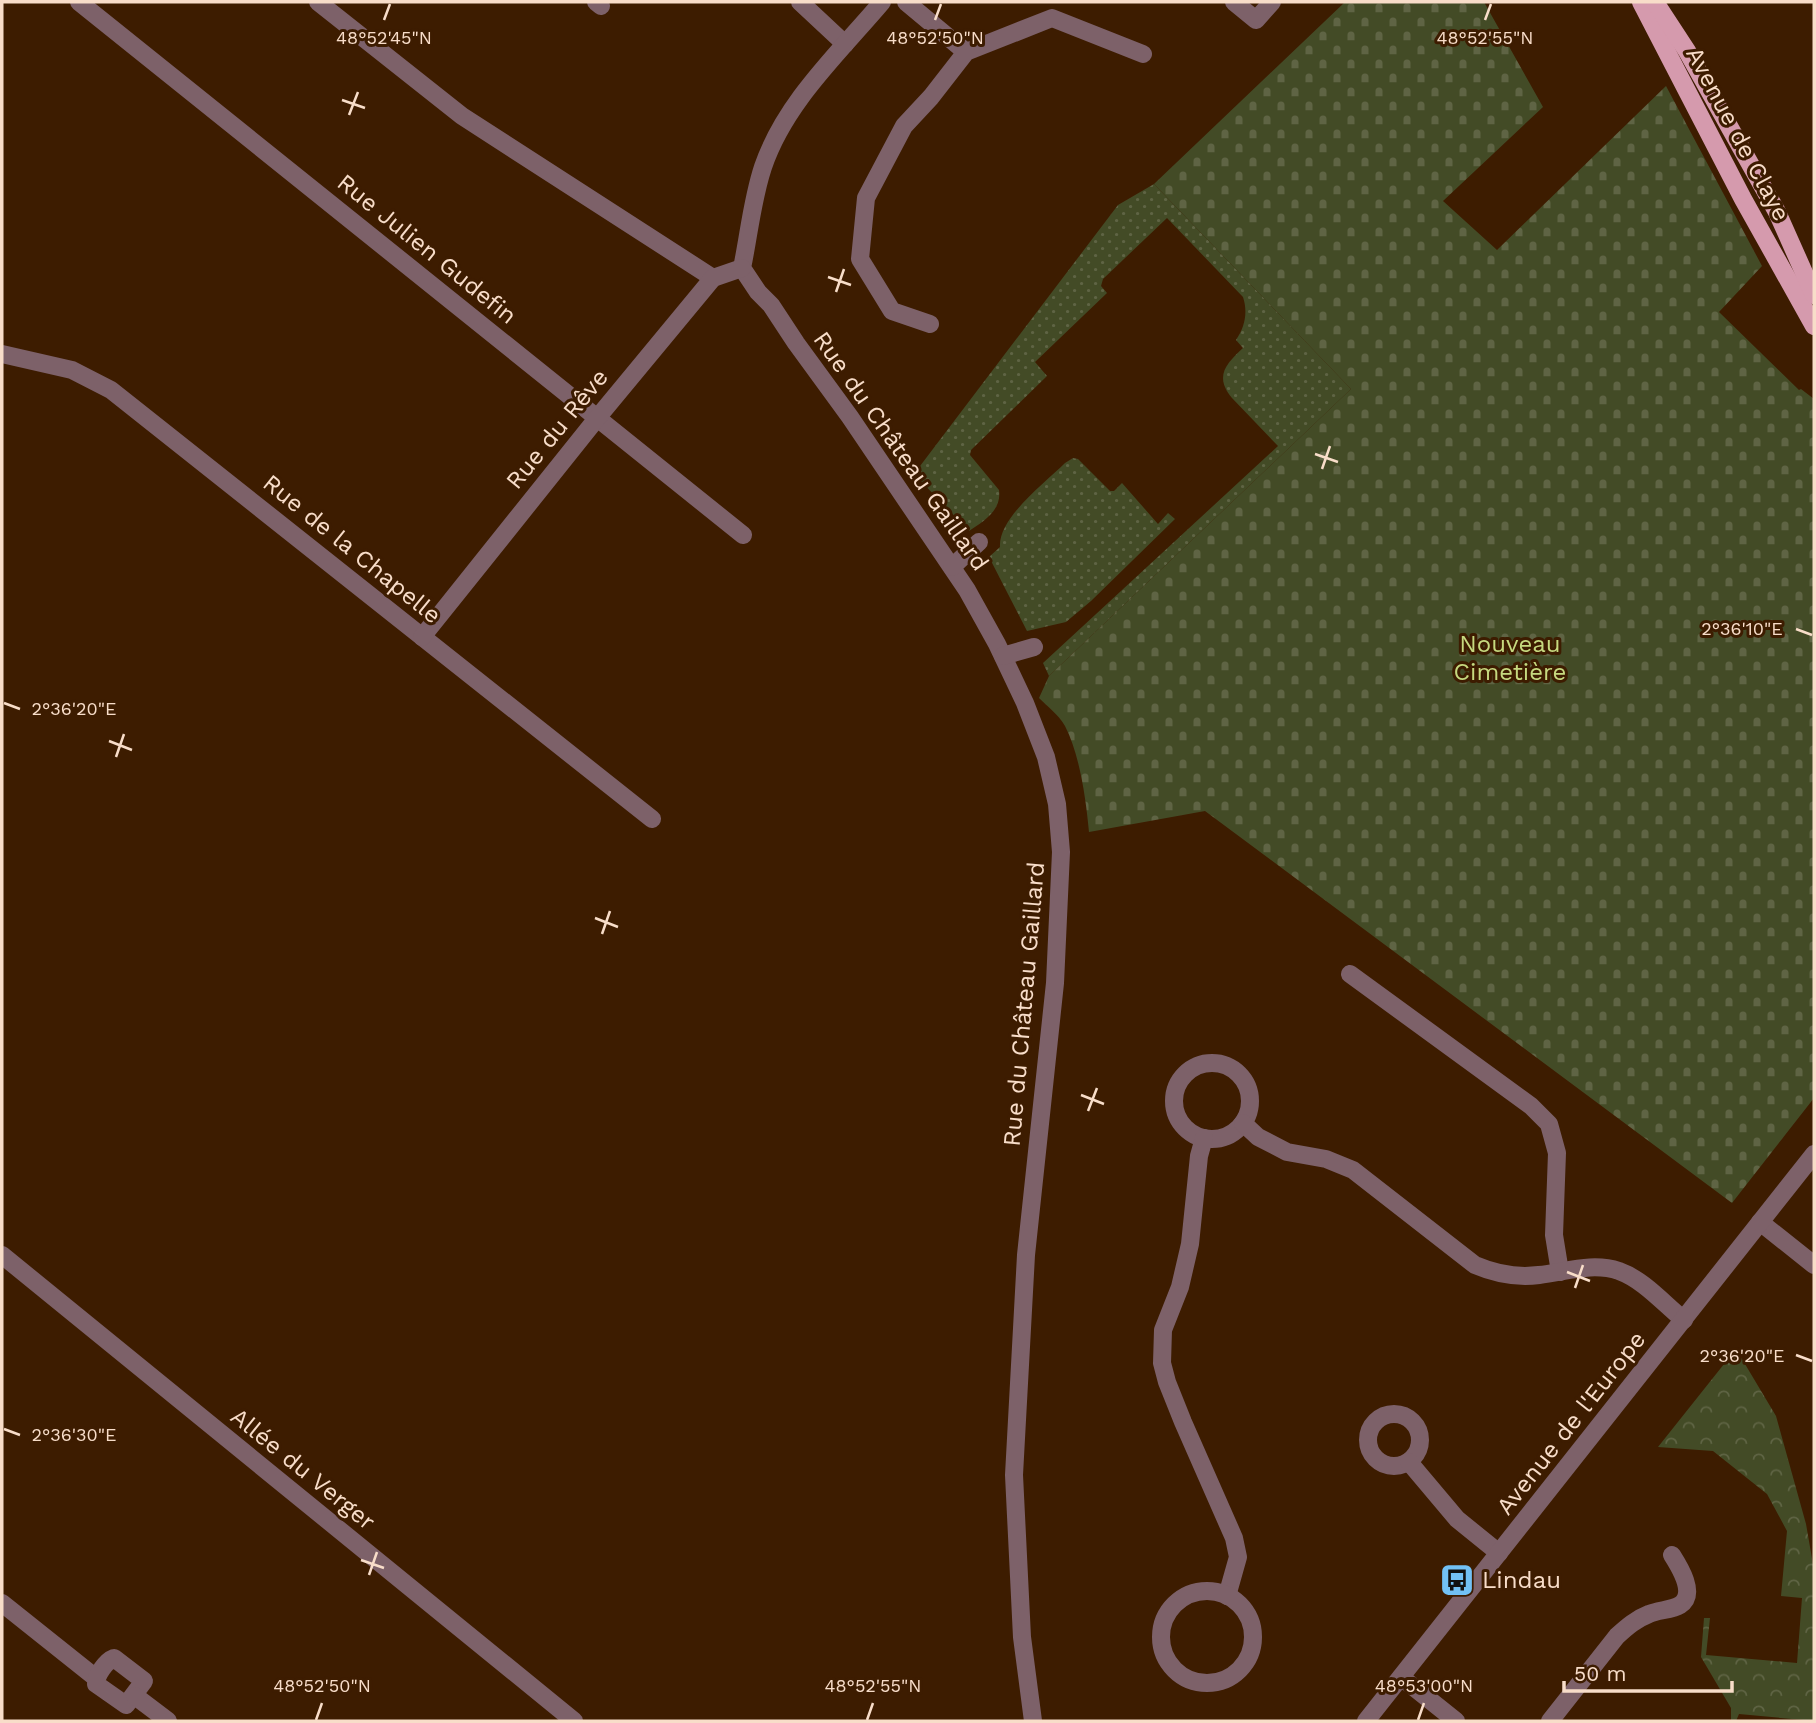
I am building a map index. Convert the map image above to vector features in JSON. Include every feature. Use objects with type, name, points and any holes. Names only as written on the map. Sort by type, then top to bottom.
[{"type":"main road","name":"Avenue de Claye","points":[[1641,2],[1743,198],[1814,326]]},
{"type":"main road","name":"Avenue de Claye","points":[[1655,2],[1687,51],[1777,212],[1814,295]]},
{"type":"street","name":"Rue Julien Gudefin","points":[[79,2],[743,535]]},
{"type":"street","points":[[318,2],[462,116],[713,278],[742,268],[763,167],[793,107],[882,2]]},
{"type":"street","points":[[800,2],[845,44]]},
{"type":"street","points":[[906,2],[965,52]]},
{"type":"street","points":[[1234,2],[1256,20],[1272,2]]},
{"type":"street","points":[[930,324],[892,310],[860,259],[866,198],[904,126],[931,97],[965,52],[1055,10],[1143,54]]},
{"type":"street","name":"Rue du Château Gaillard","points":[[742,268],[850,417],[967,590],[1025,703],[1046,757],[1057,804],[1061,852],[1055,983],[1026,1255],[1014,1475],[1022,1637],[1033,1721]]},
{"type":"street","name":"Rue du Rêve","points":[[422,637],[713,278]]},
{"type":"street","name":"Rue de la Chapelle","points":[[2,354],[72,370],[111,390],[652,819]]},
{"type":"street","points":[[952,567],[979,541]]},
{"type":"street","points":[[1003,656],[1034,646]]},
{"type":"street","points":[[1350,974],[1531,1107],[1549,1124],[1556,1153],[1554,1235],[1560,1272]]},
{"type":"street","points":[[1204,1063],[1217,1063],[1240,1074],[1247,1085],[1250,1098],[1243,1123],[1226,1136],[1203,1138],[1191,1133],[1175,1114],[1175,1088],[1182,1076],[1204,1063]]},
{"type":"street","points":[[1243,1123],[1258,1137],[1287,1152],[1326,1159],[1353,1170],[1475,1265],[1488,1271],[1516,1276],[1591,1266],[1617,1270],[1636,1279],[1684,1320]]},
{"type":"street","points":[[1203,1138],[1190,1244],[1180,1287],[1166,1320],[1161,1352],[1167,1382],[1234,1538],[1238,1557],[1227,1596]]},
{"type":"street","name":"Avenue de l'Europe","points":[[1366,1721],[1814,1154]]},
{"type":"street","points":[[1760,1222],[1814,1265]]},
{"type":"street","name":"Allée du Verger","points":[[2,1255],[574,1721]]},
{"type":"street","points":[[1409,1462],[1457,1519],[1499,1553]]},
{"type":"street","points":[[1550,1721],[1617,1636],[1647,1615],[1680,1605],[1684,1600],[1686,1587],[1682,1572],[1672,1555]]},
{"type":"street","points":[[1197,1592],[1227,1596],[1245,1612],[1251,1624],[1253,1637],[1246,1661],[1236,1673],[1223,1681],[1201,1683],[1180,1675],[1169,1664],[1162,1651],[1160,1636],[1171,1608],[1183,1598],[1197,1592]]},
{"type":"street","points":[[2,1603],[96,1678]]},
{"type":"street","points":[[114,1658],[144,1681],[135,1696],[126,1705],[121,1704],[96,1684],[96,1678],[110,1660],[114,1658]]},
{"type":"street","points":[[1401,1677],[1456,1721]]},
{"type":"street","points":[[135,1696],[167,1721]]},
{"type":"green space","name":"Nouveau Cimetière","points":[[1345,2],[1484,2],[1543,107],[1443,201],[1497,250],[1666,86],[1762,266],[1719,312],[1799,390],[1814,399],[1814,1098],[1732,1203],[1205,811],[1089,832],[1082,778],[1075,750],[1060,718],[1039,698],[1049,676],[1351,389],[1154,184]]},
{"type":"green space","points":[[1154,184],[1351,389],[1049,676],[1043,663],[1278,446],[1232,398],[1224,383],[1227,365],[1243,348],[1236,340],[1245,319],[1243,297],[1167,218],[1103,279],[1101,286],[1107,293],[1035,362],[1047,376],[971,450],[970,455],[999,490],[998,503],[991,514],[969,531],[914,474],[1118,205]]},
{"type":"green space","points":[[1073,458],[1078,459],[1110,491],[1114,491],[1122,483],[1158,524],[1168,513],[1175,519],[1066,622],[1027,631],[989,557],[1000,547],[1001,536],[1014,513]]},
{"type":"green space","points":[[1736,1349],[1776,1416],[1806,1524],[1814,1570],[1814,1721],[1739,1714],[1736,1721],[1731,1721],[1731,1708],[1701,1657],[1704,1618],[1710,1618],[1706,1655],[1797,1663],[1802,1598],[1781,1596],[1787,1531],[1767,1494],[1713,1451],[1658,1447]]},
{"type":"place","name":"Lindau","points":[[1457,1580]]}]
